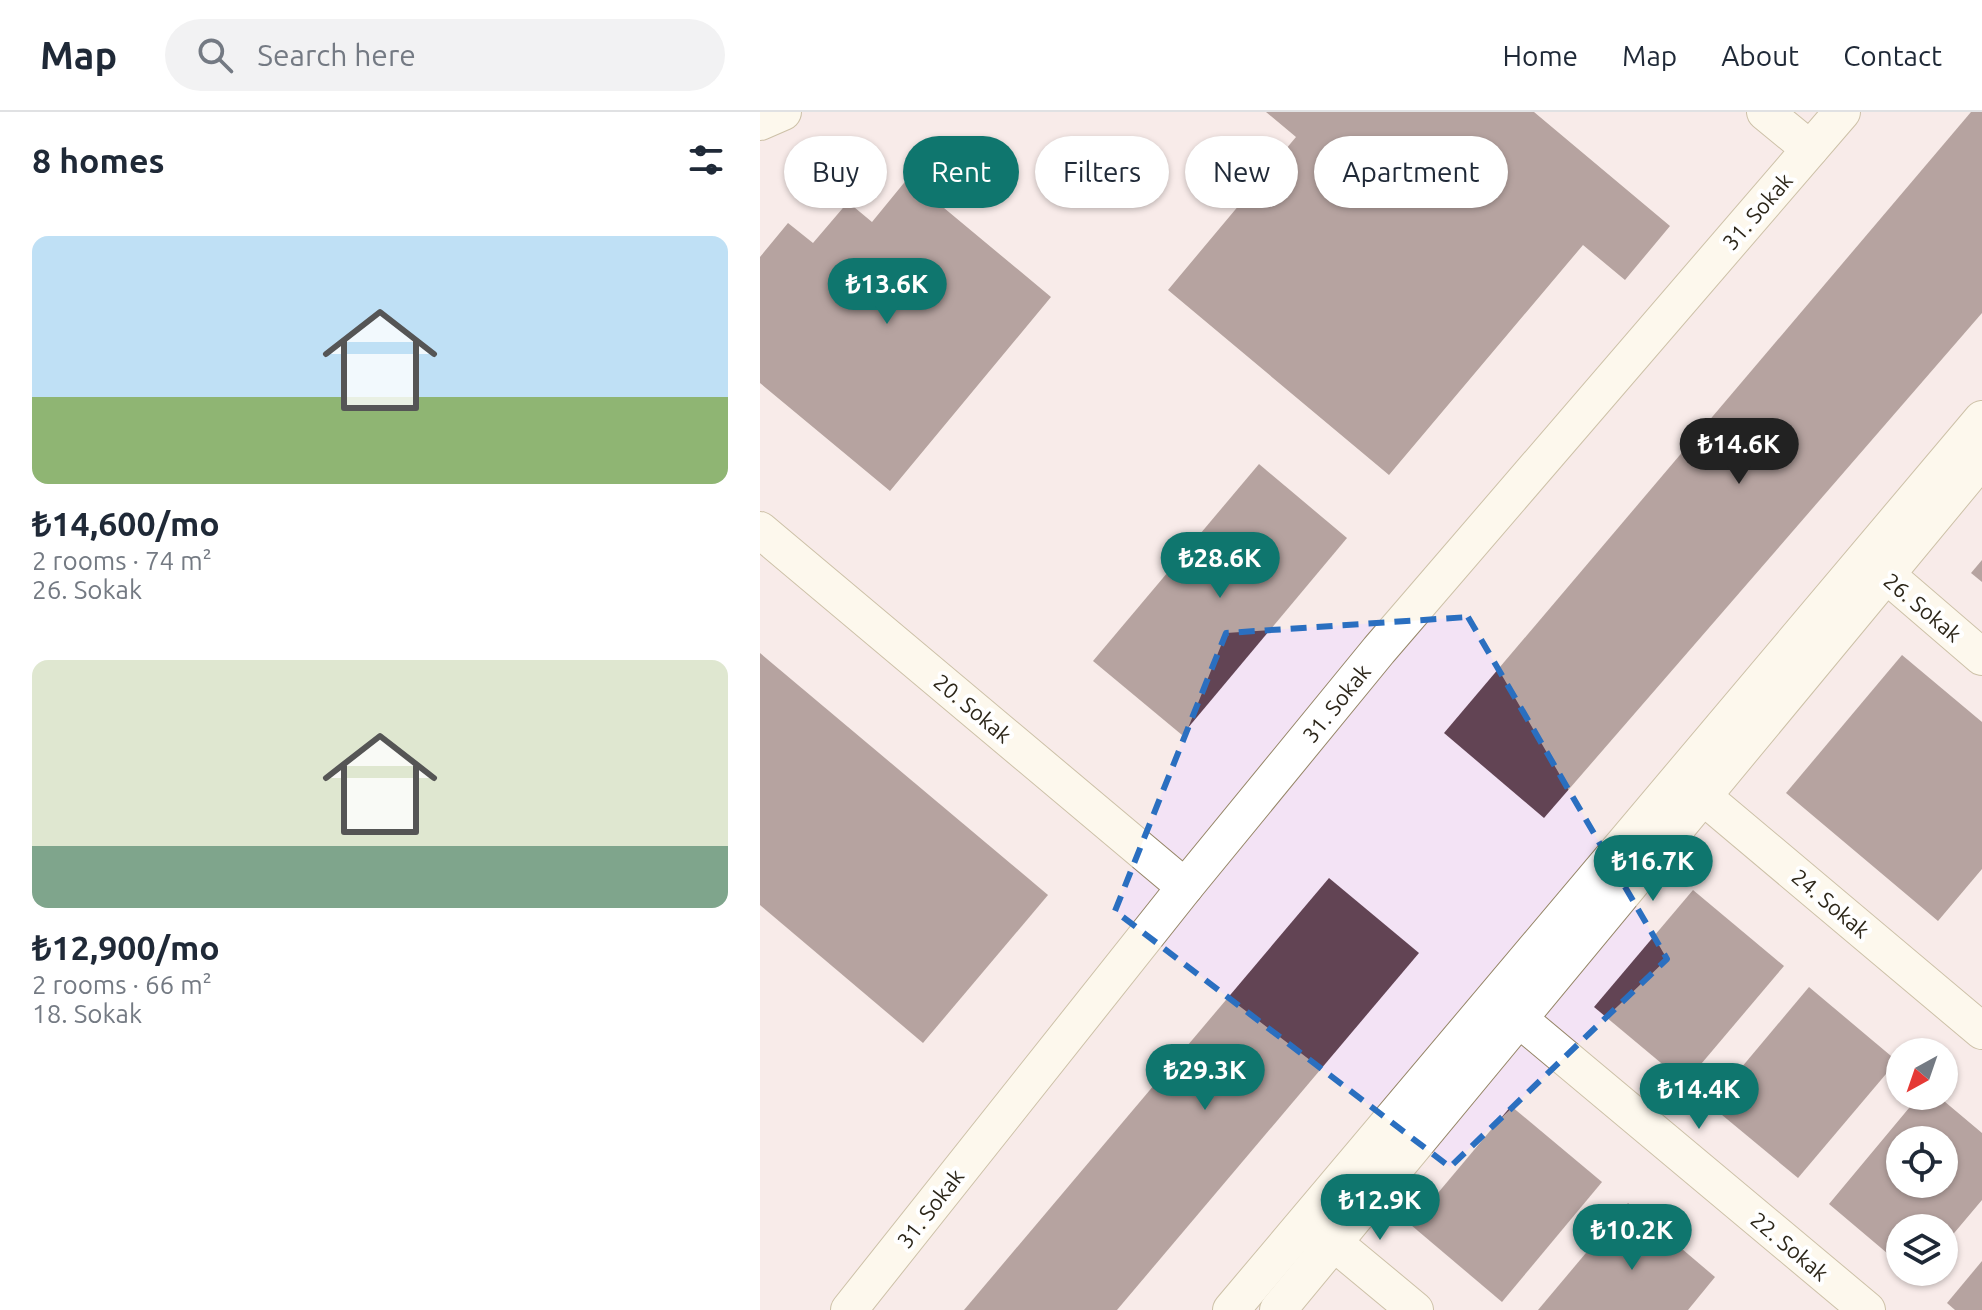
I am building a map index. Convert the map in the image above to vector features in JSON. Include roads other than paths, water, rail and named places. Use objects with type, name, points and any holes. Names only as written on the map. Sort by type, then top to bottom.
[{"type":"street","points":[[760,122],[783,112]]},
{"type":"street","points":[[1765,112],[1810,149]]},
{"type":"street","name":"31. Sokak","points":[[849,1310],[1185,887],[1379,650],[1842,112]]},
{"type":"street","points":[[1278,1310],[1334,1243],[1506,1008],[1875,566],[1982,419]]},
{"type":"street","points":[[1875,566],[1982,459]]},
{"type":"street","name":"20. Sokak","points":[[760,530],[1185,887]]},
{"type":"street","name":"26. Sokak","points":[[1875,566],[1982,657]]},
{"type":"street","name":"24. Sokak","points":[[1691,786],[1982,1031]]},
{"type":"street","points":[[1231,1310],[1306,1219],[1506,1008]]},
{"type":"street","name":"22. Sokak","points":[[1506,1008],[1867,1310]]},
{"type":"street","points":[[1306,1219],[1415,1310]]}]
